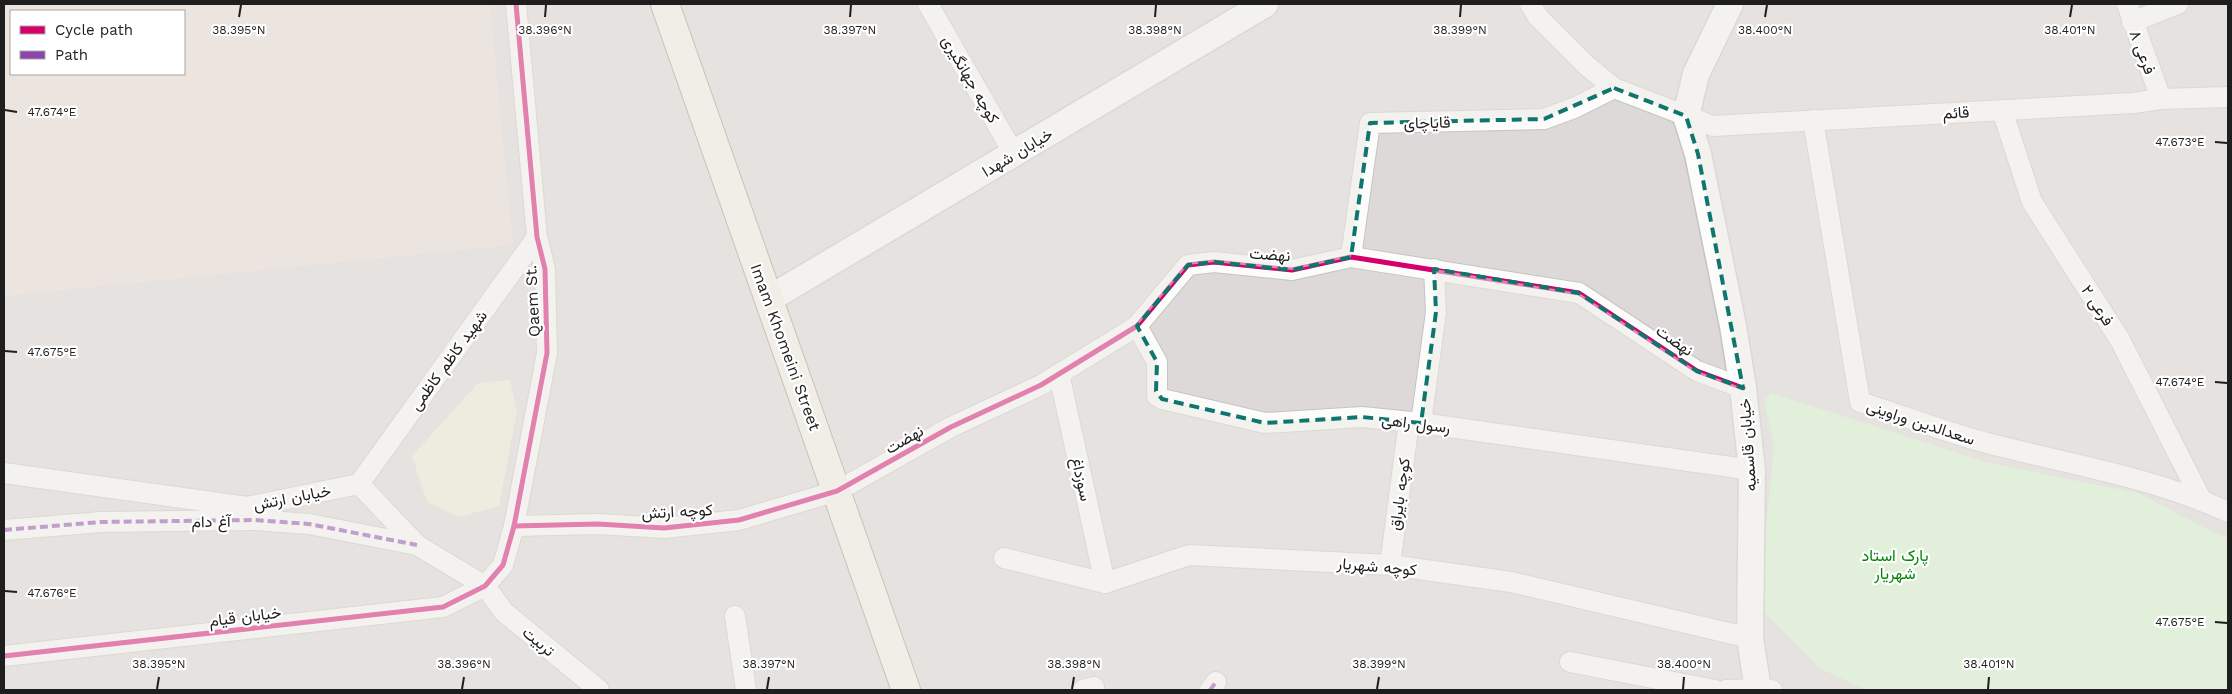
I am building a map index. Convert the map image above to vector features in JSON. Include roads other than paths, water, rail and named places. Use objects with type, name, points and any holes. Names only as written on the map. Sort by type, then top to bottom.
[{"type":"main road","name":"Imam Khomeini Street","points":[[666,4],[906,690]]},
{"type":"street","name":"Qaem St.","points":[[485,586],[503,565],[514,526],[547,353],[545,269],[537,237],[516,4]]},
{"type":"street","name":"کوچه جهانگیری","points":[[928,4],[1014,154]]},
{"type":"street","name":"خیابان شهدا","points":[[769,299],[1264,4]]},
{"type":"street","name":"قائم","points":[[1530,4],[1538,18],[1586,65],[1614,88],[1713,126],[2133,103],[2161,99],[2228,97]]},
{"type":"street","points":[[1686,116],[1696,74],[1730,4]]},
{"type":"street","points":[[2130,13],[2178,4]]},
{"type":"street","name":"فرعی ۸","points":[[2130,13],[2161,99]]},
{"type":"street","name":"قایاچای","points":[[1350,257],[1370,123],[1544,119],[1574,108],[1614,88]]},
{"type":"street","name":"فرعی ۲","points":[[2002,110],[2032,202],[2120,340],[2201,499]]},
{"type":"street","name":"خیابان قاسمیه","points":[[1686,116],[1700,164],[1734,326],[1743,388],[1752,470],[1750,638],[1763,690]]},
{"type":"street","name":"سعدالدین وراوینی","points":[[1813,120],[1860,402],[1985,442],[2106,470],[2201,499],[2228,512]]},
{"type":"street","name":"شهید کاظم کاظمی","points":[[360,484],[537,237]]},
{"type":"street","name":"نهضت","points":[[837,491],[951,427],[1041,385],[1137,326],[1188,265],[1214,262],[1292,270],[1350,257],[1579,293],[1697,370],[1743,388]]},
{"type":"street","name":"کوچه بایراق","points":[[1390,565],[1436,312],[1434,269]]},
{"type":"street","name":"رسول راهی","points":[[1137,326],[1157,362],[1156,391],[1157,396],[1162,399],[1265,423],[1362,417],[1752,470]]},
{"type":"street","name":"سوزداغ","points":[[1059,374],[1106,583]]},
{"type":"street","name":"خیابان ارتش","points":[[4,473],[247,507],[360,484]]},
{"type":"street","points":[[360,484],[417,545],[485,586]]},
{"type":"street","name":"کوچه ارتش","points":[[514,526],[598,524],[664,528],[711,523],[738,520],[837,491]]},
{"type":"street","name":"آغ دام","points":[[4,530],[101,522],[255,520],[309,524],[417,545]]},
{"type":"street","name":"کوچه شهریار","points":[[1106,583],[1189,555],[1390,565],[1511,582],[1750,638]]},
{"type":"street","points":[[1004,558],[1106,583]]},
{"type":"street","name":"خیابان قیام","points":[[4,656],[443,607],[485,586]]},
{"type":"street","name":"تربیت","points":[[485,586],[504,612],[599,690]]},
{"type":"street","points":[[735,616],[746,690]]},
{"type":"street","points":[[1570,662],[1715,690]]},
{"type":"street","points":[[1726,690],[1763,690]]},
{"type":"park label","name":"پارک استاد شهریار","points":[[1895,564]]}]
